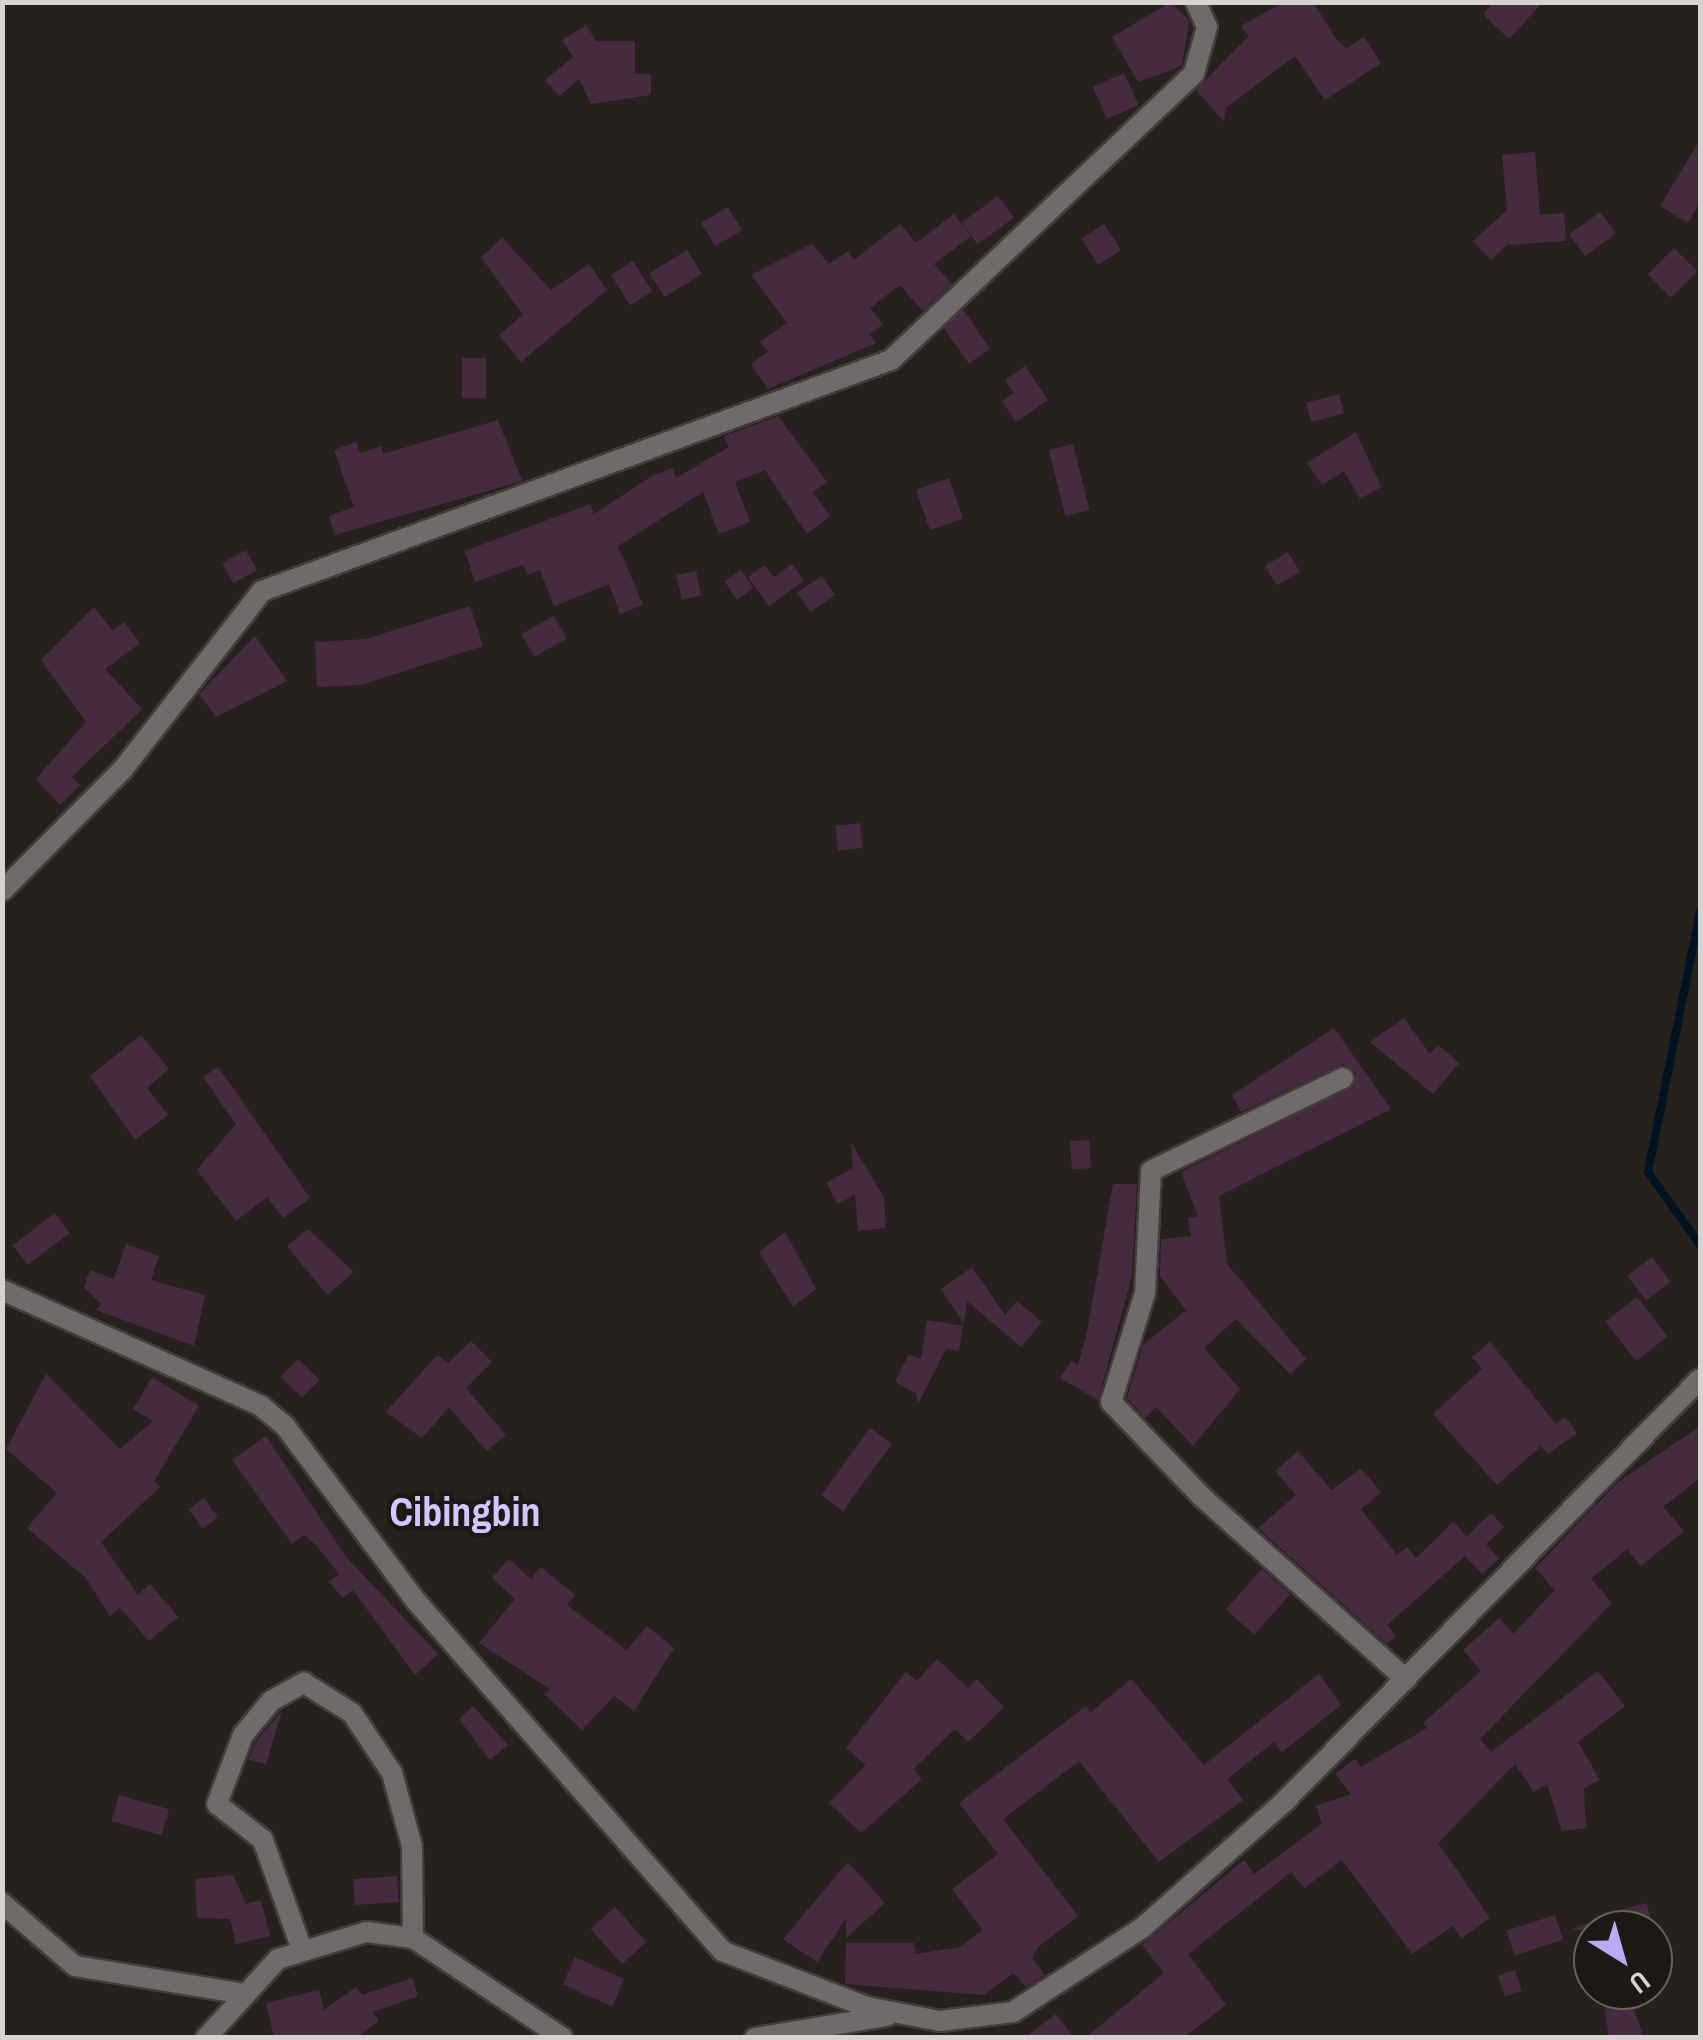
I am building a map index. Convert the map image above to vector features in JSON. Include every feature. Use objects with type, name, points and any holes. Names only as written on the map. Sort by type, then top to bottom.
[{"type":"street","points":[[2,891],[123,769],[262,591],[891,360],[1194,74],[1208,27],[1196,2]]},
{"type":"street","points":[[1344,1078],[1151,1171],[1145,1293],[1111,1402],[1200,1496],[1406,1679]]},
{"type":"street","points":[[2,1290],[273,1415],[416,1601],[722,1951],[896,2014]]},
{"type":"street","points":[[756,2038],[896,2014],[982,2021],[1065,1985],[1284,1802],[1700,1379]]},
{"type":"street","points":[[301,1947],[272,1855],[218,1804],[243,1734],[271,1701],[304,1683],[352,1713],[385,1756],[412,1846],[413,1938]]},
{"type":"street","points":[[2,1903],[75,1966],[244,1994]]},
{"type":"street","points":[[206,2038],[244,1994],[301,1947],[366,1932],[413,1938],[563,2038]]},
{"type":"building","points":[[1171,2],[1189,21],[1182,66],[1138,82],[1112,37]]},
{"type":"building","points":[[1285,2],[1313,2],[1337,40],[1347,48],[1364,37],[1381,63],[1325,100],[1295,56],[1226,108],[1224,122],[1196,90],[1249,36],[1241,26]]},
{"type":"building","points":[[1494,2],[1543,2],[1509,39],[1483,14]]},
{"type":"building","points":[[586,25],[596,41],[635,41],[635,74],[651,74],[651,95],[591,104],[579,79],[559,96],[545,80],[573,57],[562,40]]},
{"type":"building","points":[[1124,73],[1138,105],[1107,119],[1093,87]]},
{"type":"building","points":[[1700,140],[1700,202],[1688,223],[1660,206]]},
{"type":"building","points":[[1535,152],[1540,215],[1564,213],[1566,241],[1507,245],[1491,260],[1473,241],[1507,210],[1502,155]]},
{"type":"building","points":[[998,196],[1014,218],[977,244],[962,222]]},
{"type":"building","points":[[728,207],[742,230],[715,246],[701,223]]},
{"type":"building","points":[[1600,212],[1616,234],[1585,256],[1569,234]]},
{"type":"building","points":[[954,214],[971,236],[934,264],[952,284],[923,311],[900,285],[870,308],[883,324],[870,334],[876,343],[768,389],[751,364],[768,352],[760,342],[787,323],[751,275],[812,244],[829,264],[848,251],[854,260],[900,224],[916,243]]},
{"type":"building","points":[[1104,224],[1121,250],[1098,265],[1081,239]]},
{"type":"building","points":[[502,238],[551,290],[589,264],[607,290],[521,362],[499,335],[523,315],[481,257]]},
{"type":"building","points":[[1674,248],[1697,271],[1671,297],[1648,274]]},
{"type":"building","points":[[687,250],[702,274],[665,297],[650,273]]},
{"type":"building","points":[[633,261],[652,292],[630,305],[611,275]]},
{"type":"building","points":[[963,310],[990,349],[969,363],[942,325]]},
{"type":"building","points":[[462,358],[486,358],[486,398],[462,398]]},
{"type":"building","points":[[1025,366],[1048,400],[1016,422],[1002,401],[1014,393],[1005,380]]},
{"type":"building","points":[[1339,394],[1344,413],[1311,422],[1306,403]]},
{"type":"building","points":[[778,416],[827,482],[813,492],[830,516],[807,534],[765,470],[735,482],[750,522],[719,534],[703,492],[618,546],[643,605],[620,614],[609,584],[554,606],[540,570],[528,575],[523,565],[475,582],[465,551],[590,504],[594,514],[652,476],[672,468],[676,478],[729,447],[724,436]]},
{"type":"building","points":[[498,420],[522,481],[335,535],[329,516],[354,507],[334,450],[356,442],[360,453],[381,446],[383,454]]},
{"type":"building","points":[[1356,432],[1381,487],[1360,499],[1344,471],[1322,485],[1307,463]]},
{"type":"building","points":[[1073,444],[1089,510],[1065,516],[1049,450]]},
{"type":"building","points":[[949,478],[963,519],[930,530],[916,489]]},
{"type":"building","points":[[246,550],[257,570],[234,583],[222,563]]},
{"type":"building","points":[[1288,552],[1300,572],[1277,586],[1265,566]]},
{"type":"building","points":[[792,564],[804,581],[769,606],[748,577],[765,565],[774,577]]},
{"type":"building","points":[[741,570],[753,588],[737,599],[724,581]]},
{"type":"building","points":[[696,571],[701,595],[682,600],[676,575]]},
{"type":"building","points":[[822,576],[835,595],[810,612],[797,593]]},
{"type":"building","points":[[470,606],[483,646],[361,685],[317,687],[315,642],[366,639]]},
{"type":"building","points":[[94,607],[113,631],[124,622],[140,643],[105,669],[142,709],[72,777],[80,785],[60,805],[36,779],[86,722],[41,660]]},
{"type":"building","points":[[554,616],[567,639],[534,657],[522,634]]},
{"type":"building","points":[[255,636],[287,681],[216,717],[199,694]]},
{"type":"building","points":[[860,823],[863,848],[838,851],[835,826]]},
{"type":"building","points":[[1404,1018],[1430,1054],[1438,1045],[1459,1063],[1433,1094],[1370,1042]]},
{"type":"building","points":[[1334,1028],[1391,1109],[1219,1196],[1227,1264],[1306,1359],[1290,1374],[1236,1319],[1204,1348],[1240,1389],[1193,1446],[1156,1407],[1145,1418],[1127,1398],[1143,1345],[1186,1310],[1160,1276],[1161,1239],[1191,1236],[1188,1218],[1198,1216],[1181,1172],[1354,1086],[1356,1073],[1343,1064],[1241,1112],[1232,1095]]},
{"type":"building","points":[[141,1035],[169,1069],[147,1088],[168,1115],[135,1140],[90,1076]]},
{"type":"building","points":[[218,1067],[310,1198],[283,1218],[267,1197],[236,1221],[197,1170],[236,1124],[203,1077]]},
{"type":"building","points":[[1089,1140],[1091,1168],[1072,1169],[1070,1141]]},
{"type":"building","points":[[851,1142],[884,1198],[886,1228],[858,1231],[855,1194],[838,1204],[826,1183],[853,1168]]},
{"type":"building","points":[[1113,1184],[1137,1184],[1132,1276],[1098,1400],[1060,1378],[1071,1361],[1078,1365]]},
{"type":"building","points":[[55,1213],[70,1233],[28,1265],[13,1245]]},
{"type":"building","points":[[308,1229],[354,1272],[327,1295],[287,1246]]},
{"type":"building","points":[[785,1232],[816,1289],[793,1307],[759,1252]]},
{"type":"building","points":[[126,1244],[159,1256],[151,1280],[205,1295],[194,1346],[96,1310],[101,1304],[84,1287],[90,1270],[114,1279]]},
{"type":"building","points":[[1652,1257],[1671,1282],[1646,1300],[1627,1276]]},
{"type":"building","points":[[972,1267],[1005,1315],[1017,1301],[1042,1322],[1021,1347],[967,1301],[964,1324],[941,1289]]},
{"type":"building","points":[[1637,1297],[1668,1336],[1636,1361],[1605,1322]]},
{"type":"building","points":[[927,1320],[963,1326],[959,1351],[946,1349],[918,1404],[916,1393],[895,1382],[909,1354],[921,1359]]},
{"type":"building","points":[[471,1341],[492,1362],[466,1388],[506,1435],[487,1451],[449,1407],[422,1438],[386,1412],[437,1355],[448,1363]]},
{"type":"building","points":[[1490,1342],[1556,1424],[1565,1417],[1577,1433],[1548,1454],[1541,1446],[1497,1485],[1433,1414],[1482,1369],[1472,1357]]},
{"type":"building","points":[[298,1359],[320,1380],[302,1398],[281,1377]]},
{"type":"building","points":[[46,1374],[120,1449],[153,1421],[133,1409],[152,1377],[199,1406],[154,1481],[160,1487],[101,1542],[138,1595],[150,1584],[178,1617],[149,1641],[120,1608],[110,1616],[86,1578],[27,1528],[57,1493],[6,1449]]},
{"type":"building","points":[[1700,1426],[1700,1478],[1663,1507],[1684,1531],[1641,1566],[1627,1549],[1591,1579],[1612,1603],[1480,1739],[1491,1752],[1598,1671],[1625,1706],[1578,1742],[1600,1780],[1584,1788],[1586,1828],[1562,1831],[1547,1784],[1534,1792],[1515,1764],[1438,1843],[1490,1918],[1461,1938],[1453,1926],[1412,1954],[1342,1860],[1304,1888],[1291,1872],[1188,1954],[1226,2005],[1183,2038],[1085,2038],[1164,1973],[1142,1945],[1244,1860],[1254,1874],[1322,1824],[1316,1806],[1351,1794],[1335,1774],[1355,1759],[1361,1767],[1427,1728],[1423,1723],[1481,1671],[1463,1650],[1499,1618],[1513,1634],[1555,1590],[1535,1568],[1618,1482]]},
{"type":"building","points":[[870,1428],[892,1444],[843,1511],[821,1495]]},
{"type":"building","points":[[266,1436],[346,1557],[438,1654],[415,1675],[353,1590],[343,1598],[329,1582],[339,1574],[316,1545],[304,1535],[292,1544],[232,1460]]},
{"type":"building","points":[[1298,1451],[1331,1490],[1361,1469],[1381,1492],[1361,1509],[1397,1555],[1407,1547],[1416,1558],[1453,1522],[1467,1536],[1491,1513],[1504,1527],[1486,1544],[1499,1559],[1482,1574],[1465,1556],[1387,1625],[1396,1636],[1387,1644],[1258,1528],[1296,1495],[1275,1471]]},
{"type":"building","points":[[204,1498],[218,1517],[203,1529],[189,1509]]},
{"type":"building","points":[[509,1559],[531,1579],[541,1567],[575,1595],[567,1605],[627,1650],[647,1626],[674,1648],[634,1711],[614,1696],[582,1730],[544,1694],[550,1689],[479,1643],[515,1599],[492,1578]]},
{"type":"building","points":[[1262,1569],[1290,1594],[1254,1635],[1226,1609]]},
{"type":"building","points":[[937,1659],[968,1688],[977,1679],[1004,1707],[968,1742],[955,1729],[913,1769],[922,1779],[861,1833],[829,1803],[866,1765],[846,1748],[906,1672],[917,1681]]},
{"type":"building","points":[[1319,1674],[1341,1705],[1282,1752],[1274,1742],[1227,1779],[1243,1800],[1159,1862],[1079,1761],[1003,1819],[1078,1916],[1037,1948],[1032,1958],[1045,1975],[1026,1987],[1014,1973],[983,1995],[845,1984],[846,1943],[914,1943],[916,1954],[960,1947],[983,1930],[952,1889],[998,1854],[959,1803],[1086,1706],[1091,1712],[1131,1679],[1204,1765]]},
{"type":"building","points":[[473,1706],[508,1745],[490,1760],[459,1719]]},
{"type":"building","points":[[282,1711],[266,1764],[248,1760],[255,1742]]},
{"type":"building","points":[[119,1795],[169,1809],[162,1835],[112,1821]]},
{"type":"building","points":[[848,1862],[885,1903],[846,1938],[846,1918],[817,1962],[783,1939]]},
{"type":"building","points":[[233,1875],[246,1904],[261,1900],[270,1936],[236,1944],[230,1919],[197,1918],[195,1879]]},
{"type":"building","points":[[397,1876],[399,1902],[355,1905],[353,1879]]},
{"type":"building","points":[[1647,1903],[1649,1910],[1620,1910]]},
{"type":"building","points":[[615,1907],[646,1942],[622,1964],[590,1929]]},
{"type":"building","points":[[1555,1915],[1563,1940],[1515,1955],[1506,1931]]},
{"type":"building","points":[[575,1957],[624,1979],[612,2006],[563,1984]]},
{"type":"building","points":[[1515,1970],[1522,1991],[1505,1996],[1498,1976]]},
{"type":"building","points":[[412,1978],[418,1996],[373,2012],[379,2021],[356,2038],[274,2038],[266,2003],[319,1990],[324,2010],[356,1987],[362,1995]]},
{"type":"building","points":[[1605,2010],[1634,2010],[1644,2038],[1609,2038]]},
{"type":"building","points":[[1056,2014],[1074,2038],[1024,2038]]},
{"type":"waterway","points":[[1700,912],[1648,1172],[1700,1245]]},
{"type":"district","name":"Cibingbin","points":[[465,1512]]}]
